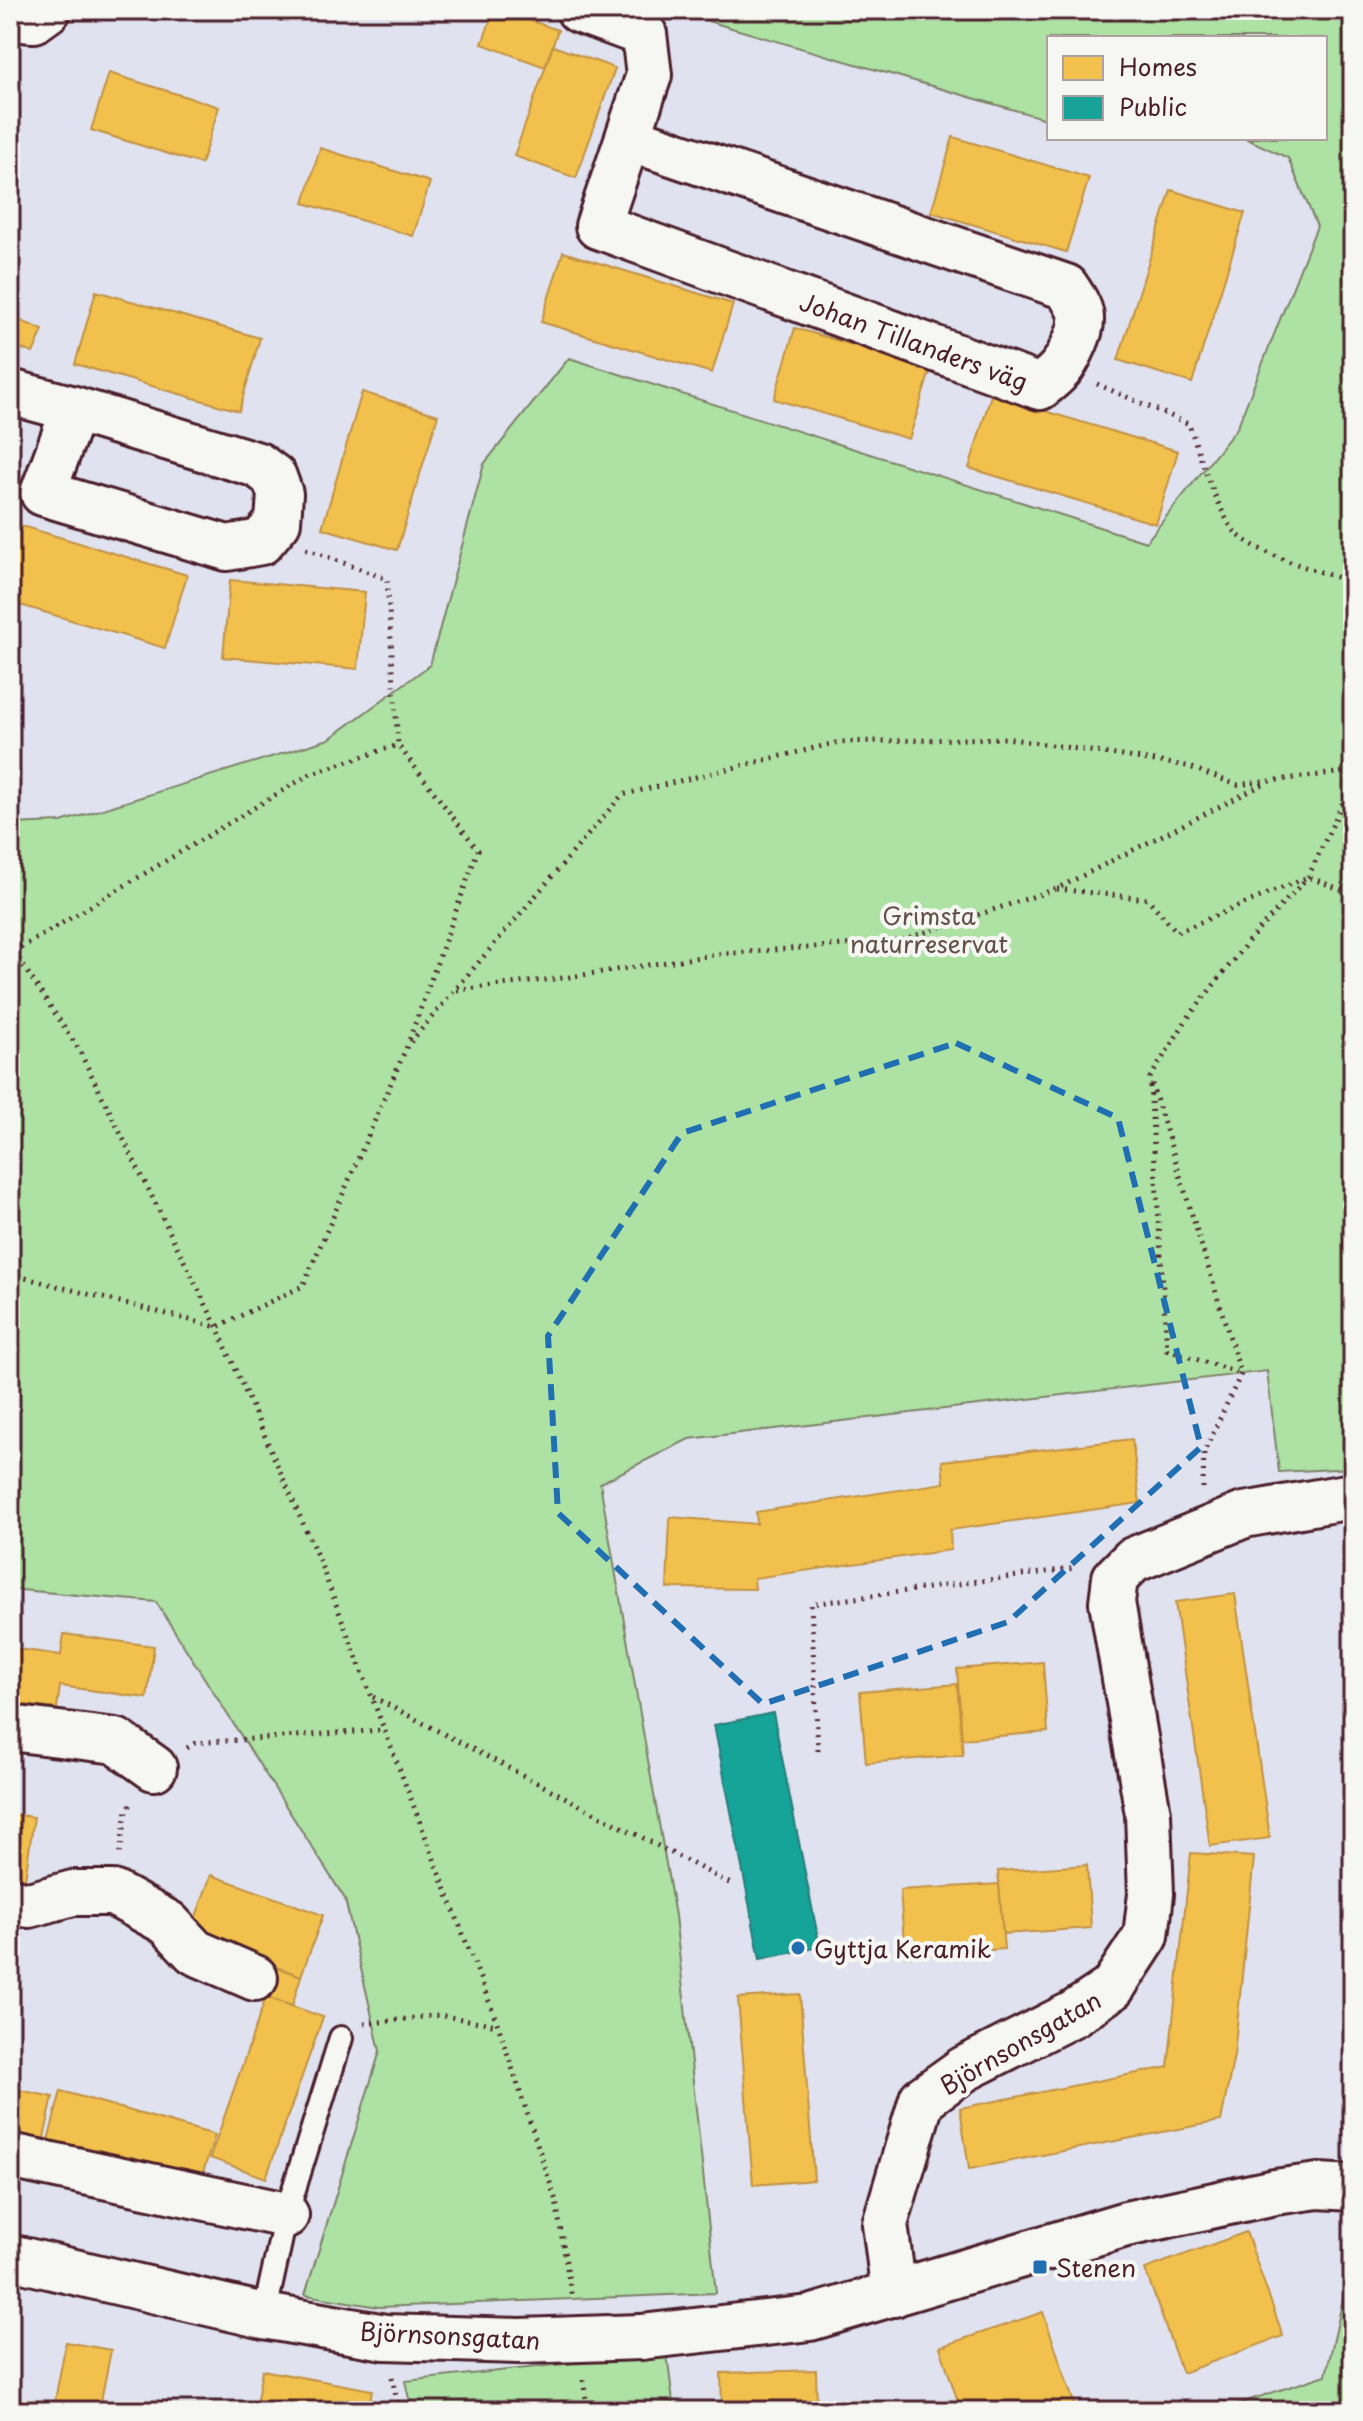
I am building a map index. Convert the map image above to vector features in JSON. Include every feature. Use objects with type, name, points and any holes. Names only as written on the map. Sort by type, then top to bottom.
[{"type":"street","points":[[10,18],[34,20],[48,10]]},
{"type":"street","name":"Johan Tillanders väg","points":[[579,10],[644,34],[649,75],[598,226],[1040,387],[1063,369],[1083,327],[1078,305],[1066,287],[628,138]]},
{"type":"street","points":[[10,392],[74,409],[258,465],[274,477],[280,494],[278,522],[261,542],[227,548],[43,493],[74,409]]},
{"type":"street","points":[[1133,1560],[1244,1515],[1353,1498]]},
{"type":"street","name":"Björnsonsgatan","points":[[894,2294],[885,2224],[922,2099],[964,2069],[1073,2014],[1112,1988],[1146,1936],[1151,1894],[1148,1814],[1112,1602],[1115,1578],[1133,1560]]},
{"type":"street","points":[[10,1728],[116,1741],[154,1768]]},
{"type":"street","points":[[10,1901],[29,1905],[73,1893],[113,1893],[168,1923],[195,1952],[255,1978]]},
{"type":"street","points":[[10,2156],[286,2215]]},
{"type":"street","name":"Björnsonsgatan","points":[[10,2257],[264,2316],[385,2337],[520,2341],[641,2337],[810,2318],[1126,2224],[1275,2192],[1318,2186],[1353,2188]]},
{"type":"lane","points":[[264,2316],[286,2215],[341,2038]]},
{"type":"path","points":[[1063,369],[1189,424],[1209,483],[1236,535],[1271,553],[1353,583]]},
{"type":"path","points":[[10,1274],[217,1327],[303,1286],[407,1046],[478,850],[398,745],[387,579],[267,534]]},
{"type":"path","points":[[407,1046],[622,795],[839,742],[1006,738],[1187,766],[1237,785],[1353,771]]},
{"type":"path","points":[[398,745],[312,773],[12,949],[78,1048],[217,1327],[319,1560],[498,2025],[556,2201],[573,2303]]},
{"type":"path","points":[[456,990],[563,978],[719,954],[899,941],[1056,889],[1271,781]]},
{"type":"path","points":[[1241,1374],[1167,1350],[1150,1078],[1187,1019],[1250,939],[1308,877],[1353,781]]},
{"type":"path","points":[[1056,889],[1148,899],[1177,932],[1308,877],[1353,894]]},
{"type":"path","points":[[1150,1078],[1241,1374],[1204,1452],[1201,1534]]},
{"type":"path","points":[[818,1751],[811,1604],[1133,1560]]},
{"type":"path","points":[[373,1697],[733,1885]]},
{"type":"path","points":[[113,1893],[127,1810],[154,1768],[195,1743],[384,1730]]},
{"type":"path","points":[[341,2038],[355,2025],[439,2015],[498,2025]]},
{"type":"path","points":[[581,2365],[588,2411]]},
{"type":"highlighted area","points":[[956,1043],[1118,1118],[1201,1447],[1008,1622],[763,1704],[558,1513],[548,1336],[682,1133]]},
{"type":"green space","name":"Grimsta naturreservat","points":[[685,10],[1353,10],[1353,1468],[1279,1472],[1267,1371],[689,1439],[600,1483],[675,1916],[716,2293],[379,2307],[305,2295],[380,2051],[345,1899],[156,1602],[10,1589],[10,824],[61,822],[329,739],[430,665],[484,464],[569,358],[1146,542],[1237,428],[1317,226],[1288,158],[1249,140],[1327,140],[1327,36],[1047,36],[1047,119],[711,22]]},
{"type":"green space","points":[[1353,2254],[1353,2411],[1216,2411],[1326,2375]]},
{"type":"green space","points":[[667,2353],[674,2411],[412,2411],[405,2381]]},
{"type":"building: Homes","points":[[494,10],[558,30],[545,67],[482,44]]},
{"type":"building: Homes","points":[[553,46],[615,68],[576,178],[514,156]]},
{"type":"building: Homes","points":[[109,73],[219,107],[201,164],[91,130]]},
{"type":"building: Homes","points":[[953,137],[1089,178],[1066,252],[931,212]]},
{"type":"building: Homes","points":[[320,148],[430,182],[413,236],[304,203]]},
{"type":"building: Homes","points":[[1171,190],[1245,213],[1192,383],[1118,360]]},
{"type":"building: Homes","points":[[563,252],[733,304],[712,373],[541,322]]},
{"type":"building: Homes","points":[[96,291],[260,338],[239,411],[75,364]]},
{"type":"building: Homes","points":[[19,320],[43,330],[33,353],[11,345]]},
{"type":"building: Homes","points":[[795,328],[931,368],[909,439],[774,399]]},
{"type":"building: Homes","points":[[362,392],[438,415],[397,550],[322,528]]},
{"type":"building: Homes","points":[[991,395],[1178,451],[1156,524],[969,468]]},
{"type":"building: Homes","points":[[22,526],[187,575],[165,648],[10,602],[10,567]]},
{"type":"building: Homes","points":[[230,580],[365,592],[358,669],[223,657]]},
{"type":"building: Homes","points":[[1132,1439],[1140,1503],[950,1530],[951,1550],[754,1578],[755,1589],[667,1588],[670,1517],[757,1524],[756,1512],[944,1483],[942,1461]]},
{"type":"building: Homes","points":[[1235,1594],[1270,1838],[1210,1846],[1175,1602]]},
{"type":"building: Homes","points":[[64,1634],[154,1646],[147,1698],[60,1686],[57,1709],[10,1703],[10,1648],[61,1655]]},
{"type":"building: Homes","points":[[1043,1662],[1048,1732],[962,1739],[957,1669]]},
{"type":"building: Homes","points":[[957,1684],[963,1755],[866,1763],[860,1692]]},
{"type":"building: Homes","points":[[10,1814],[34,1817],[25,1879],[10,1877]]},
{"type":"building: Homes","points":[[1191,1853],[1254,1857],[1234,2055],[1221,2121],[969,2169],[960,2108],[1168,2067]]},
{"type":"building: Homes","points":[[1087,1865],[1091,1928],[1003,1934],[998,1871]]},
{"type":"building: Homes","points":[[211,1875],[323,1915],[301,1976],[189,1936]]},
{"type":"building: Homes","points":[[999,1884],[1004,1949],[905,1956],[900,1890]]},
{"type":"building: Homes","points":[[276,1967],[301,1976],[292,2006],[266,1997]]},
{"type":"building: Homes","points":[[800,1994],[814,2180],[753,2185],[738,1998]]},
{"type":"building: Homes","points":[[266,1997],[323,2017],[266,2178],[210,2158]]},
{"type":"building: Homes","points":[[10,2088],[53,2097],[40,2156],[10,2149]]},
{"type":"building: Homes","points":[[61,2091],[215,2135],[198,2188],[46,2149]]},
{"type":"building: Homes","points":[[1246,2232],[1283,2336],[1182,2373],[1145,2269]]},
{"type":"building: Homes","points":[[1043,2312],[1076,2409],[961,2411],[940,2347]]},
{"type":"building: Homes","points":[[66,2342],[111,2350],[99,2411],[53,2411]]},
{"type":"building: Homes","points":[[262,2370],[372,2390],[368,2411],[255,2411]]},
{"type":"building: Homes","points":[[816,2370],[817,2411],[722,2411],[721,2373]]},
{"type":"building: Public","points":[[773,1713],[820,1947],[760,1959],[714,1725]]},
{"type":"place","name":"Gyttja Keramik","points":[[798,1948]]},
{"type":"place","name":"Stenen","points":[[1040,2267]]}]
